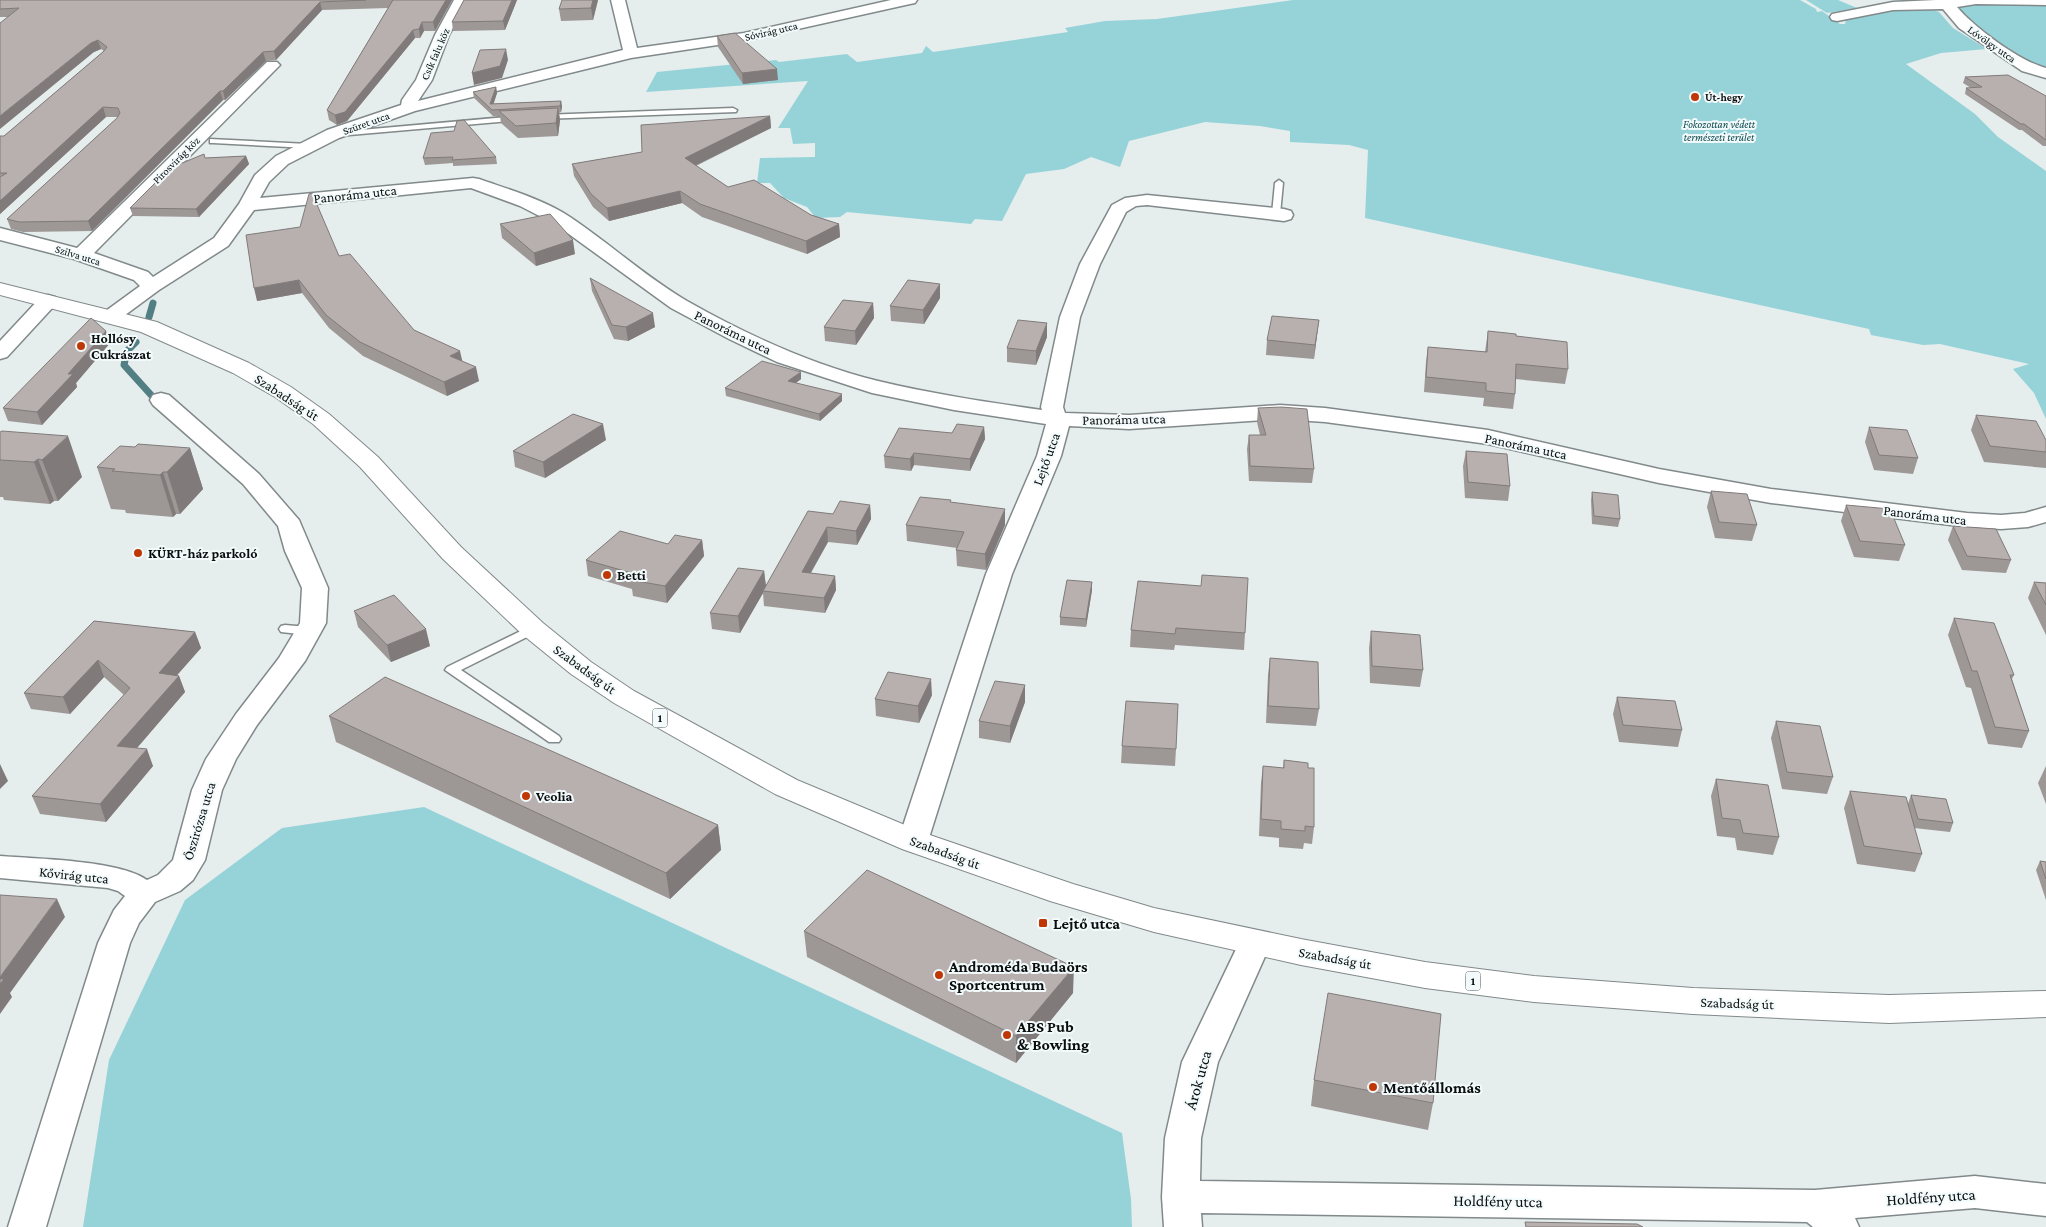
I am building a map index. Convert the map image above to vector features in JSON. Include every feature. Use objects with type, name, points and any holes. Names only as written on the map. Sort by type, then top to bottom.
[{"type":"main road","name":"Szabadság út","points":[[0,289],[110,316],[159,331],[241,368],[321,419],[369,462],[452,553],[533,629],[581,668],[624,697],[786,787],[914,841],[1090,901],[1154,920],[1255,943],[1424,975],[1534,989],[1693,1001],[1889,1009],[2046,1004]]},
{"type":"street","name":"Csík falu köz","points":[[409,108],[410,100],[424,80],[442,35],[461,0]]},
{"type":"street","points":[[618,0],[631,53]]},
{"type":"street","name":"Sóvirág utca","points":[[631,53],[744,37],[910,0]]},
{"type":"street","points":[[1837,17],[1892,6],[1976,0],[2046,1]]},
{"type":"street","name":"Lóvölgy utca","points":[[1945,2],[1964,25],[2027,68],[2046,73]]},
{"type":"street","name":"Szüret utca","points":[[110,316],[152,286],[221,242],[248,204],[261,179],[282,160],[308,146],[333,134],[409,108],[631,53]]},
{"type":"street","name":"Pirosvirág köz","points":[[81,255],[272,65]]},
{"type":"street","name":"Panoráma utca","points":[[248,204],[473,183],[481,184],[526,202],[562,220],[678,304],[709,322],[785,357],[872,386],[954,403],[1057,419],[1129,422],[1280,412],[1325,415],[1488,437],[1659,476],[1770,496],[1976,521],[2028,520],[2046,514]]},
{"type":"street","name":"Lejtő utca","points":[[914,841],[999,574],[1049,456],[1058,428],[1057,419],[1052,407],[1070,317],[1090,264],[1118,210],[1125,203],[1135,200],[1158,200],[1280,214]]},
{"type":"street","name":"Szilva utca","points":[[2,227],[141,276],[152,286]]},
{"type":"street","points":[[0,353],[48,301]]},
{"type":"street","name":"Őszirózsa utca","points":[[27,1227],[114,943],[125,918],[144,894],[169,883],[182,872],[189,860],[207,790],[221,759],[246,720],[291,661],[297,630],[313,623],[315,588],[298,551],[290,525],[251,479],[161,400]]},
{"type":"street","name":"Kővirág utca","points":[[0,868],[109,877],[130,883],[144,894]]},
{"type":"street","name":"Árok utca","points":[[1182,1212],[1184,1138],[1200,1062],[1255,943]]},
{"type":"street","name":"Holdfény utca","points":[[1182,1212],[1827,1216],[1975,1192],[2046,1200]]},
{"type":"lane","points":[[535,117],[733,110]]},
{"type":"lane","points":[[333,134],[525,118]]},
{"type":"lane","points":[[213,141],[308,146]]},
{"type":"lane","points":[[1279,183],[1280,214]]},
{"type":"lane","points":[[533,629],[452,670],[554,739]]},
{"type":"green space","name":"Fokozottan védett természeti terület","points":[[1293,0],[1800,0],[1816,9],[1817,12],[1822,11],[1840,24],[1845,24],[1846,19],[1893,9],[1926,8],[1939,12],[1953,28],[1987,49],[1941,53],[1906,64],[1975,114],[1998,137],[2046,171],[2046,419],[2034,393],[2013,369],[2029,364],[1940,344],[1923,345],[1871,335],[1869,329],[1365,218],[1368,150],[1349,145],[1290,142],[1290,131],[1260,126],[1205,122],[1129,141],[1120,167],[1091,157],[1064,169],[1026,174],[1002,221],[975,219],[971,224],[847,212],[840,217],[816,218],[807,207],[784,198],[770,183],[757,183],[760,158],[815,157],[815,143],[793,144],[790,128],[778,128],[808,81],[646,92],[657,72],[776,60],[779,62],[847,54],[857,62],[922,53],[926,46],[933,52],[1068,32],[1065,28],[1105,21],[1157,19]]},
{"type":"green space","points":[[1806,0],[1838,0],[1857,8],[1827,13]]},
{"type":"green space","points":[[2046,0],[2046,73],[2043,73],[1948,6]]},
{"type":"green space","points":[[424,807],[1122,1133],[1131,1199],[1132,1227],[83,1227],[109,1060],[185,900],[282,828]]},
{"type":"building","points":[[0,0],[366,0],[320,2],[274,51],[263,52],[223,91],[220,91],[88,221],[19,222],[7,219],[117,118],[120,113],[118,108],[103,107],[0,201],[0,177],[7,173],[0,173],[0,136],[4,136],[107,47],[98,40],[91,43],[0,116],[0,23],[19,8],[0,9]]},
{"type":"building","points":[[393,0],[446,0],[433,22],[422,22],[419,29],[413,30],[345,112],[335,115],[327,110]]},
{"type":"building","points":[[464,0],[512,0],[503,21],[452,22]]},
{"type":"building","points":[[562,0],[593,0],[591,8],[559,9]]},
{"type":"building","points":[[735,33],[777,69],[742,73],[717,36]]},
{"type":"building","points":[[506,49],[500,66],[472,73],[480,50]]},
{"type":"building","points":[[2008,75],[2046,96],[2046,140],[1966,88],[1982,87],[1965,77]]},
{"type":"building","points":[[496,87],[490,104],[561,101],[560,106],[492,110],[473,92]]},
{"type":"building","points":[[558,108],[556,123],[516,126],[499,111]]},
{"type":"building","points":[[770,116],[685,158],[728,187],[754,180],[811,215],[839,224],[806,241],[700,204],[680,191],[607,208],[591,194],[572,164],[642,152],[641,125]]},
{"type":"building","points":[[464,120],[496,157],[452,160],[453,157],[423,158],[431,133],[454,131],[457,121]]},
{"type":"building","points":[[204,154],[205,158],[246,156],[196,209],[130,208],[170,168]]},
{"type":"building","points":[[312,193],[339,256],[350,254],[414,330],[460,351],[450,356],[476,367],[444,382],[360,342],[326,315],[299,280],[254,288],[246,235],[300,227],[309,194]]},
{"type":"building","points":[[550,214],[573,240],[534,253],[500,224]]},
{"type":"building","points":[[590,278],[653,313],[626,327],[612,325]]},
{"type":"building","points":[[908,280],[940,284],[923,310],[890,306]]},
{"type":"building","points":[[843,300],[873,303],[855,331],[824,327]]},
{"type":"building","points":[[1272,316],[1319,320],[1315,345],[1267,340]]},
{"type":"building","points":[[91,318],[106,331],[68,374],[73,374],[37,412],[3,408]]},
{"type":"building","points":[[1018,320],[1047,323],[1036,351],[1007,348]]},
{"type":"building","points":[[1488,331],[1567,342],[1568,369],[1516,364],[1515,394],[1486,391],[1486,383],[1426,377],[1428,347],[1487,352]]},
{"type":"building","points":[[762,361],[801,372],[788,381],[842,394],[819,414],[725,388]]},
{"type":"building","points":[[1258,408],[1307,409],[1314,469],[1250,466],[1249,435],[1266,435]]},
{"type":"building","points":[[573,414],[603,424],[543,462],[513,451]]},
{"type":"building","points":[[1976,415],[2036,421],[2046,440],[2046,452],[1990,446]]},
{"type":"building","points":[[957,424],[984,427],[970,459],[914,453],[910,459],[884,456],[899,428],[952,433]]},
{"type":"building","points":[[1869,427],[1907,430],[1918,458],[1879,455]]},
{"type":"building","points":[[0,432],[68,436],[42,460],[38,459],[34,462],[0,460]]},
{"type":"building","points":[[138,444],[190,448],[167,472],[163,472],[160,475],[112,471],[115,469],[97,467],[120,446],[135,447]]},
{"type":"building","points":[[1466,451],[1507,454],[1510,486],[1468,482]]},
{"type":"building","points":[[1711,491],[1747,494],[1757,525],[1719,522]]},
{"type":"building","points":[[1592,492],[1618,495],[1620,519],[1594,516]]},
{"type":"building","points":[[920,497],[1005,509],[985,554],[956,550],[964,532],[906,525]]},
{"type":"building","points":[[840,501],[870,505],[856,531],[827,527],[802,572],[835,576],[824,598],[763,591],[808,511],[833,514]]},
{"type":"building","points":[[1846,505],[1890,509],[1905,545],[1860,541]]},
{"type":"building","points":[[1953,526],[1996,529],[2011,560],[1967,556]]},
{"type":"building","points":[[620,531],[668,544],[675,535],[702,540],[665,586],[631,580],[635,574],[586,560]]},
{"type":"building","points":[[738,568],[764,571],[738,616],[710,613]]},
{"type":"building","points":[[1202,575],[1248,578],[1245,633],[1176,628],[1175,634],[1131,630],[1138,581],[1201,586]]},
{"type":"building","points":[[1067,580],[1092,582],[1086,619],[1060,617]]},
{"type":"building","points":[[2034,582],[2046,583],[2046,605]]},
{"type":"building","points":[[394,595],[426,629],[387,645],[354,611]]},
{"type":"building","points":[[1954,618],[1994,623],[2014,675],[2010,675],[2029,731],[1995,727],[1977,671],[1972,671]]},
{"type":"building","points":[[94,621],[195,632],[159,673],[179,676],[117,746],[147,749],[100,804],[32,796],[130,688],[98,660],[63,697],[24,693]]},
{"type":"building","points":[[1371,631],[1420,635],[1423,670],[1372,666]]},
{"type":"building","points":[[1270,658],[1318,662],[1319,709],[1268,706]]},
{"type":"building","points":[[888,672],[931,679],[918,706],[875,699]]},
{"type":"building","name":"Veolia","points":[[385,677],[718,825],[666,873],[329,716]]},
{"type":"building","points":[[995,681],[1025,685],[1010,726],[979,721]]},
{"type":"building","points":[[1617,697],[1675,701],[1682,730],[1623,725]]},
{"type":"building","points":[[1126,701],[1178,704],[1176,749],[1122,746]]},
{"type":"building","points":[[1776,721],[1820,726],[1833,777],[1787,772]]},
{"type":"building","points":[[1284,760],[1308,763],[1308,768],[1314,768],[1314,827],[1305,826],[1305,831],[1281,829],[1281,821],[1261,819],[1263,766],[1284,768]]},
{"type":"building","points":[[1716,779],[1768,785],[1779,837],[1743,833],[1740,820],[1722,818]]},
{"type":"building","points":[[1850,791],[1906,797],[1922,854],[1864,846]]},
{"type":"building","points":[[1911,795],[1946,799],[1953,823],[1918,819]]},
{"type":"building","points":[[2040,861],[2046,862],[2046,879]]},
{"type":"building","name":"Androméda Budaörs Sportcentrum","points":[[867,870],[1074,967],[1016,1036],[804,931]]},
{"type":"building","points":[[0,895],[57,899],[0,977]]},
{"type":"building","points":[[1328,993],[1441,1014],[1433,1103],[1314,1080]]},
{"type":"building","points":[[1525,1222],[1637,1224],[1643,1227],[1526,1227]]},
{"type":"waterway","points":[[149,317],[153,303]]},
{"type":"waterway","points":[[136,342],[127,351],[124,365],[152,396]]},
{"type":"place","name":"Út-hegy","points":[[1695,97]]},
{"type":"place","name":"Hollósy Cukrászat","points":[[81,346]]},
{"type":"place","name":"KÜRT-ház parkoló","points":[[138,553]]},
{"type":"place","name":"Betti","points":[[607,575]]},
{"type":"place","name":"Veolia","points":[[526,796]]},
{"type":"place","name":"Lejtő utca","points":[[1043,923]]},
{"type":"place","name":"Androméda Budaörs Sportcentrum","points":[[939,975]]},
{"type":"place","name":"ABS Pub & Bowling","points":[[1007,1035]]},
{"type":"place","name":"Mentőállomás","points":[[1373,1087]]}]
